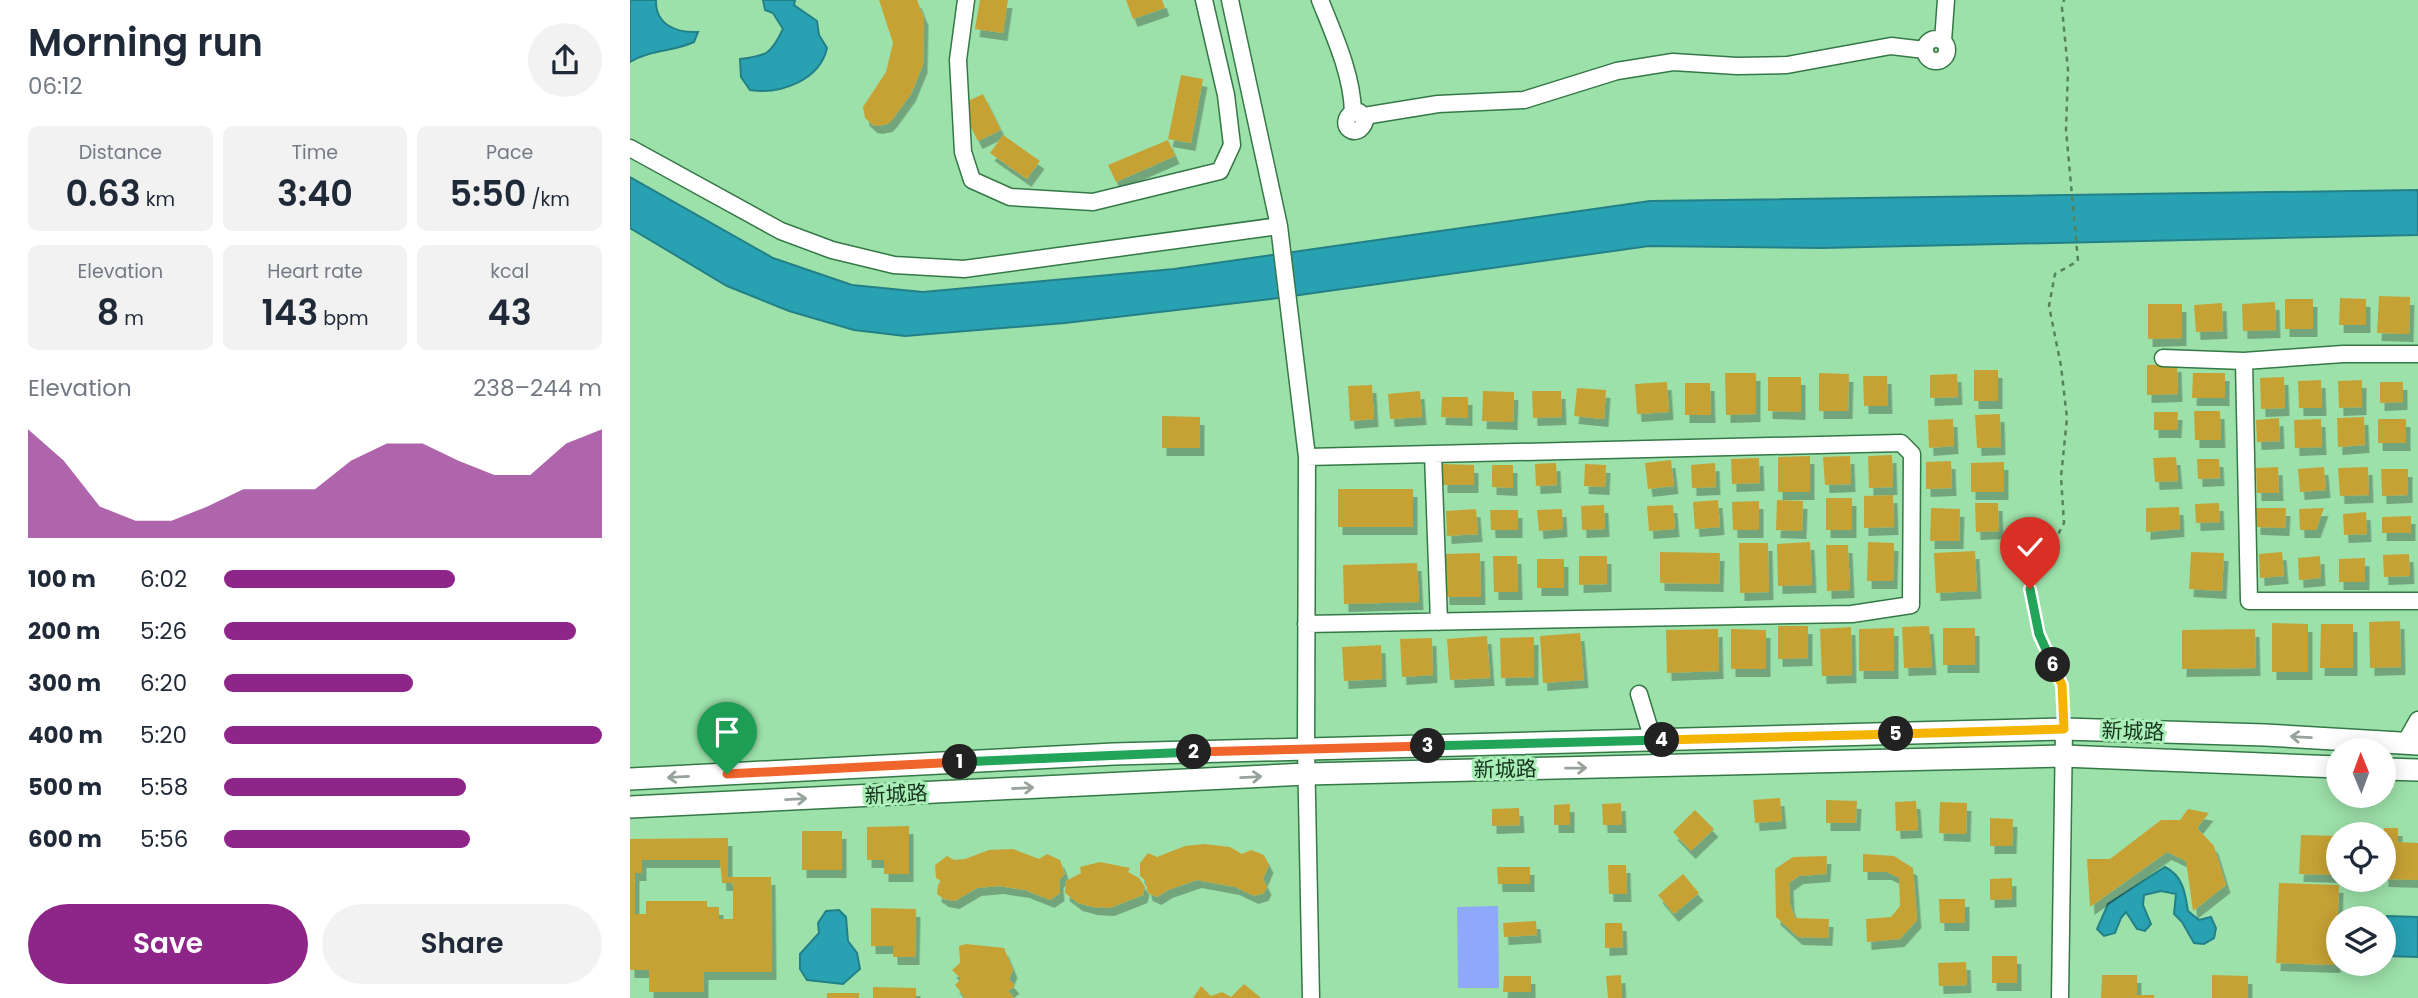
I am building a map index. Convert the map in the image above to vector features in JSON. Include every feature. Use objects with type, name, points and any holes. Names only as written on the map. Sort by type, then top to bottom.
[{"type":"main road","name":"新城路","points":[[630,779],[1114,754],[2064,729],[2412,743]]},
{"type":"main road","name":"新城路","points":[[630,807],[1307,774],[2063,756],[2326,767]]},
{"type":"main road","points":[[2396,769],[2418,770]]},
{"type":"street","points":[[966,0],[958,60],[963,152],[972,180],[1010,197],[1093,202],[1220,171],[1233,145],[1226,95],[1204,0]]},
{"type":"street","points":[[1230,0],[1279,226],[1307,457],[1306,749],[1311,998]]},
{"type":"street","points":[[1320,0],[1358,114],[1438,104],[1524,100],[1617,71],[1673,62],[1787,65],[1891,46],[1925,50],[1926,44],[1931,40],[1943,41],[1946,0]]},
{"type":"street","points":[[630,148],[781,231],[832,250],[894,265],[964,269],[1279,226]]},
{"type":"street","points":[[2163,358],[2244,361],[2343,354],[2418,354]]},
{"type":"street","points":[[2244,361],[2249,601],[2418,601]]},
{"type":"street","points":[[1306,624],[1852,614],[1912,605],[1912,454],[1901,443],[1307,457]]},
{"type":"street","points":[[1433,454],[1439,622]]},
{"type":"street","points":[[1639,694],[1653,740]]},
{"type":"street","points":[[2412,743],[2418,720]]},
{"type":"street","points":[[2060,998],[2064,729]]},
{"type":"path","points":[[2064,0],[2062,8],[2068,70],[2067,130],[2078,261],[2055,274],[2049,306],[2061,366],[2067,418],[2061,477],[2064,523],[2030,589],[2039,634],[2062,685],[2064,729]]},
{"type":"shaded area","points":[[630,0],[656,0],[659,16],[669,26],[682,31],[698,32],[694,42],[630,62]]},
{"type":"shaded area","points":[[763,0],[795,0],[794,5],[817,21],[819,35],[827,48],[823,59],[807,77],[786,87],[762,91],[750,90],[741,77],[740,59],[767,52],[783,29],[773,13],[765,10]]},
{"type":"shaded area","points":[[630,177],[773,258],[852,285],[923,292],[1174,269],[1650,201],[2418,190],[2418,235],[1821,248],[1649,246],[1271,299],[1065,323],[905,336],[854,330],[789,311],[727,286],[630,228]]},
{"type":"shaded area","points":[[2165,867],[2179,880],[2188,911],[2199,920],[2211,917],[2216,928],[2214,938],[2204,944],[2194,943],[2174,914],[2176,894],[2161,891],[2144,895],[2143,905],[2151,924],[2145,931],[2137,929],[2126,912],[2115,933],[2104,936],[2097,929],[2108,904]]},
{"type":"shaded area","points":[[1498,906],[1499,988],[1458,988],[1457,907]]},
{"type":"shaded area","points":[[839,910],[846,917],[848,941],[857,953],[860,969],[843,984],[807,980],[800,969],[800,954],[819,933],[818,923],[826,911]]},
{"type":"shaded area","points":[[2396,916],[2418,917],[2418,957],[2396,956]]},
{"type":"building","points":[[879,0],[917,0],[924,18],[923,65],[911,94],[888,124],[878,126],[865,118],[863,107],[886,72],[893,43]]},
{"type":"building","points":[[980,0],[1008,0],[1003,33],[975,29]]},
{"type":"building","points":[[1126,0],[1162,0],[1165,8],[1133,19]]},
{"type":"building","points":[[1181,75],[1203,79],[1191,143],[1168,139]]},
{"type":"building","points":[[983,94],[1001,130],[978,141],[960,105]]},
{"type":"building","points":[[1003,135],[1040,161],[1027,179],[990,153]]},
{"type":"building","points":[[1168,140],[1175,156],[1116,182],[1108,165]]},
{"type":"building","points":[[2379,296],[2410,297],[2409,334],[2377,333]]},
{"type":"building","points":[[2340,298],[2366,299],[2366,325],[2339,325]]},
{"type":"building","points":[[2285,299],[2313,299],[2313,329],[2285,329]]},
{"type":"building","points":[[2275,302],[2276,330],[2243,331],[2242,304]]},
{"type":"building","points":[[2222,303],[2223,331],[2196,332],[2194,305]]},
{"type":"building","points":[[2148,304],[2182,304],[2182,338],[2148,339]]},
{"type":"building","points":[[2177,364],[2178,394],[2147,395],[2147,365]]},
{"type":"building","points":[[1974,370],[1998,370],[1998,401],[1974,401]]},
{"type":"building","points":[[1725,373],[1756,373],[1756,414],[1726,415]]},
{"type":"building","points":[[1819,373],[1849,374],[1848,411],[1819,411]]},
{"type":"building","points":[[2193,373],[2225,373],[2225,398],[2192,398]]},
{"type":"building","points":[[1957,374],[1958,397],[1930,398],[1930,375]]},
{"type":"building","points":[[1863,376],[1887,376],[1888,406],[1864,406]]},
{"type":"building","points":[[1768,377],[1801,377],[1801,412],[1768,411]]},
{"type":"building","points":[[2284,377],[2285,408],[2261,409],[2260,378]]},
{"type":"building","points":[[2321,380],[2322,408],[2299,408],[2298,381]]},
{"type":"building","points":[[2362,380],[2362,407],[2339,408],[2338,381]]},
{"type":"building","points":[[1667,382],[1669,412],[1637,414],[1635,384]]},
{"type":"building","points":[[2380,382],[2403,382],[2403,402],[2380,403]]},
{"type":"building","points":[[1685,383],[1710,383],[1711,415],[1685,415]]},
{"type":"building","points":[[1372,385],[1374,419],[1350,421],[1348,386]]},
{"type":"building","points":[[1577,388],[1606,390],[1604,419],[1574,416]]},
{"type":"building","points":[[1420,391],[1422,417],[1390,419],[1388,394]]},
{"type":"building","points":[[1483,391],[1514,392],[1513,422],[1482,421]]},
{"type":"building","points":[[1532,391],[1561,391],[1562,417],[1533,418]]},
{"type":"building","points":[[1442,397],[1468,397],[1468,418],[1441,417]]},
{"type":"building","points":[[2194,411],[2220,411],[2221,440],[2195,440]]},
{"type":"building","points":[[2154,412],[2178,412],[2177,430],[2154,430]]},
{"type":"building","points":[[2000,414],[2001,447],[1977,448],[1975,415]]},
{"type":"building","points":[[1162,416],[1200,417],[1200,448],[1162,448]]},
{"type":"building","points":[[2364,417],[2365,445],[2338,447],[2337,418]]},
{"type":"building","points":[[2279,418],[2280,441],[2257,442],[2256,420]]},
{"type":"building","points":[[1953,419],[1954,446],[1929,448],[1928,420]]},
{"type":"building","points":[[2321,419],[2322,447],[2295,448],[2294,420]]},
{"type":"building","points":[[2378,419],[2406,419],[2406,443],[2378,443]]},
{"type":"building","points":[[1892,455],[1893,487],[1869,488],[1868,456]]},
{"type":"building","points":[[1810,456],[1810,492],[1778,492],[1778,457]]},
{"type":"building","points":[[1850,456],[1851,484],[1825,485],[1823,457]]},
{"type":"building","points":[[2176,457],[2178,481],[2155,482],[2153,458]]},
{"type":"building","points":[[1759,458],[1760,483],[1732,484],[1731,459]]},
{"type":"building","points":[[2197,459],[2219,459],[2220,478],[2198,479]]},
{"type":"building","points":[[1671,460],[1674,486],[1648,489],[1645,463]]},
{"type":"building","points":[[1951,461],[1952,488],[1926,489],[1926,462]]},
{"type":"building","points":[[2004,462],[2004,492],[1971,492],[1971,463]]},
{"type":"building","points":[[1556,463],[1557,485],[1536,486],[1535,464]]},
{"type":"building","points":[[1715,463],[1716,487],[1692,488],[1691,465]]},
{"type":"building","points":[[1443,464],[1474,465],[1474,485],[1443,485]]},
{"type":"building","points":[[1585,464],[1606,465],[1605,487],[1584,486]]},
{"type":"building","points":[[1492,465],[1513,465],[1513,488],[1492,487]]},
{"type":"building","points":[[2278,467],[2279,493],[2257,493],[2256,468]]},
{"type":"building","points":[[2324,467],[2326,490],[2300,492],[2298,469]]},
{"type":"building","points":[[2368,467],[2369,495],[2340,496],[2338,468]]},
{"type":"building","points":[[2381,469],[2408,469],[2408,495],[2382,496]]},
{"type":"building","points":[[1338,489],[1413,489],[1413,527],[1338,527]]},
{"type":"building","points":[[1893,495],[1894,527],[1864,528],[1864,496]]},
{"type":"building","points":[[1826,498],[1852,498],[1852,530],[1826,530]]},
{"type":"building","points":[[1718,500],[1720,527],[1695,529],[1693,502]]},
{"type":"building","points":[[1777,500],[1803,501],[1802,531],[1776,530]]},
{"type":"building","points":[[1759,501],[1759,530],[1733,530],[1732,502]]},
{"type":"building","points":[[1975,503],[1998,503],[1999,531],[1976,532]]},
{"type":"building","points":[[2219,503],[2220,522],[2196,523],[2195,504]]},
{"type":"building","points":[[1604,505],[1605,529],[1582,530],[1581,506]]},
{"type":"building","points":[[1673,505],[1675,529],[1649,531],[1647,506]]},
{"type":"building","points":[[2179,507],[2180,529],[2146,532],[2146,508]]},
{"type":"building","points":[[1931,508],[1960,509],[1959,541],[1930,541]]},
{"type":"building","points":[[2256,508],[2286,508],[2285,528],[2256,527]]},
{"type":"building","points":[[2324,508],[2316,530],[2300,530],[2299,509]]},
{"type":"building","points":[[1476,509],[1478,534],[1447,536],[1446,511]]},
{"type":"building","points":[[1562,509],[1563,529],[1539,531],[1537,510]]},
{"type":"building","points":[[1490,510],[1518,510],[1518,530],[1491,530]]},
{"type":"building","points":[[2366,512],[2367,534],[2344,535],[2343,514]]},
{"type":"building","points":[[2411,516],[2411,533],[2382,533],[2382,517]]},
{"type":"building","points":[[1810,542],[1812,585],[1778,586],[1777,544]]},
{"type":"building","points":[[1868,542],[1894,543],[1893,581],[1867,581]]},
{"type":"building","points":[[1739,543],[1768,543],[1769,592],[1740,593]]},
{"type":"building","points":[[1826,545],[1848,545],[1850,590],[1827,591]]},
{"type":"building","points":[[1975,551],[1977,591],[1936,593],[1934,553]]},
{"type":"building","points":[[1660,552],[1720,553],[1719,584],[1660,583]]},
{"type":"building","points":[[2191,552],[2224,553],[2222,591],[2189,589]]},
{"type":"building","points":[[2282,552],[2284,576],[2260,578],[2259,554]]},
{"type":"building","points":[[1480,553],[1481,597],[1445,597],[1445,554]]},
{"type":"building","points":[[2409,554],[2410,576],[2384,577],[2383,555]]},
{"type":"building","points":[[1493,556],[1517,556],[1518,592],[1494,592]]},
{"type":"building","points":[[1579,556],[1607,556],[1607,584],[1579,585]]},
{"type":"building","points":[[2320,556],[2321,578],[2299,580],[2298,558]]},
{"type":"building","points":[[2365,558],[2365,582],[2339,582],[2339,559]]},
{"type":"building","points":[[1537,559],[1564,559],[1564,588],[1537,588]]},
{"type":"building","points":[[1417,563],[1419,602],[1344,604],[1343,565]]},
{"type":"building","points":[[2400,621],[2401,667],[2370,668],[2369,622]]},
{"type":"building","points":[[2272,623],[2308,624],[2308,672],[2272,672]]},
{"type":"building","points":[[2321,624],[2353,624],[2353,668],[2320,668]]},
{"type":"building","points":[[1778,626],[1808,626],[1808,658],[1778,659]]},
{"type":"building","points":[[1929,626],[1932,667],[1904,668],[1902,627]]},
{"type":"building","points":[[1851,627],[1852,675],[1822,676],[1820,629]]},
{"type":"building","points":[[1894,628],[1894,671],[1859,671],[1859,629]]},
{"type":"building","points":[[1943,628],[1975,628],[1975,665],[1943,665]]},
{"type":"building","points":[[1718,629],[1719,671],[1667,673],[1666,630]]},
{"type":"building","points":[[1731,629],[1766,630],[1766,669],[1731,669]]},
{"type":"building","points":[[2255,629],[2256,668],[2182,669],[2182,630]]},
{"type":"building","points":[[1580,633],[1584,680],[1543,683],[1540,636]]},
{"type":"building","points":[[1487,636],[1490,678],[1450,680],[1447,639]]},
{"type":"building","points":[[1534,637],[1534,677],[1501,678],[1500,638]]},
{"type":"building","points":[[1432,638],[1433,675],[1402,677],[1400,639]]},
{"type":"building","points":[[1381,645],[1382,679],[1344,681],[1342,647]]},
{"type":"building","points":[[1780,798],[1782,821],[1755,823],[1753,800]]},
{"type":"building","points":[[1826,800],[1857,801],[1856,823],[1826,823]]},
{"type":"building","points":[[1916,801],[1918,830],[1896,831],[1895,802]]},
{"type":"building","points":[[1940,802],[1967,803],[1966,834],[1939,833]]},
{"type":"building","points":[[1621,803],[1622,825],[1603,825],[1602,804]]},
{"type":"building","points":[[1570,804],[1570,825],[1554,825],[1554,805]]},
{"type":"building","points":[[1519,808],[1520,825],[1492,826],[1492,809]]},
{"type":"building","points":[[2188,809],[2209,813],[2197,828],[2214,846],[2226,885],[2193,911],[2186,861],[2167,852],[2090,907],[2087,859],[2110,859],[2161,820],[2180,820]]},
{"type":"building","points":[[1695,810],[1714,829],[1691,851],[1673,832]]},
{"type":"building","points":[[1990,818],[2013,819],[2012,846],[1990,846]]},
{"type":"building","points":[[909,826],[909,874],[884,874],[884,860],[867,860],[867,827]]},
{"type":"building","points":[[2396,828],[2398,842],[2418,843],[2418,880],[2396,879]]},
{"type":"building","points":[[802,831],[842,831],[842,870],[802,870]]},
{"type":"building","points":[[2301,835],[2326,836],[2326,875],[2299,874]]},
{"type":"building","points":[[728,838],[728,877],[771,877],[772,972],[704,972],[704,992],[649,992],[649,970],[630,970],[630,839]],"holes":[[[642,860],[720,860],[722,883],[733,883],[733,919],[719,919],[719,907],[707,907],[707,901],[646,901],[646,914],[635,914],[635,873],[642,873]]]},
{"type":"building","points":[[1204,844],[1230,847],[1242,854],[1251,850],[1264,855],[1269,865],[1263,879],[1267,887],[1264,893],[1254,896],[1235,887],[1197,880],[1168,890],[1157,897],[1148,893],[1145,880],[1140,876],[1140,863],[1148,853],[1157,857],[1185,846]]},
{"type":"building","points":[[1013,849],[1039,859],[1047,854],[1060,860],[1065,874],[1059,880],[1060,893],[1050,900],[1025,890],[999,886],[977,888],[955,901],[944,899],[937,894],[941,881],[936,878],[935,865],[947,856],[954,860],[965,859],[989,850]]},
{"type":"building","points":[[1863,854],[1894,856],[1913,868],[1917,920],[1900,939],[1867,942],[1866,919],[1891,917],[1900,906],[1899,878],[1887,872],[1863,872]]},
{"type":"building","points":[[1827,856],[1826,874],[1799,876],[1789,883],[1790,904],[1795,918],[1829,919],[1828,938],[1798,937],[1776,917],[1775,869],[1793,857]]},
{"type":"building","points":[[1100,862],[1130,868],[1128,872],[1139,878],[1145,887],[1143,895],[1110,908],[1078,903],[1065,893],[1066,881],[1081,873],[1080,867]]},
{"type":"building","points":[[1608,865],[1626,865],[1627,894],[1609,894]]},
{"type":"building","points":[[1497,867],[1530,867],[1530,884],[1498,884]]},
{"type":"building","points":[[1683,874],[1699,893],[1674,914],[1658,895]]},
{"type":"building","points":[[2012,878],[2012,899],[1990,900],[1990,879]]},
{"type":"building","points":[[2279,883],[2326,885],[2326,892],[2339,892],[2338,906],[2326,906],[2326,965],[2276,963]]},
{"type":"building","points":[[1939,899],[1965,899],[1965,923],[1940,923]]},
{"type":"building","points":[[871,908],[916,909],[915,957],[893,957],[893,946],[871,946]]},
{"type":"building","points":[[1536,921],[1537,935],[1504,937],[1503,923]]},
{"type":"building","points":[[1605,923],[1622,923],[1623,947],[1605,948]]},
{"type":"building","points":[[966,944],[1004,948],[1013,970],[1009,979],[1015,986],[1008,991],[1014,998],[962,998],[964,996],[955,985],[961,979],[952,970],[960,963],[959,946]]},
{"type":"building","points":[[1992,956],[2017,956],[2017,983],[1992,983]]},
{"type":"building","points":[[1966,962],[1967,985],[1939,986],[1938,963]]},
{"type":"building","points":[[1621,975],[1622,998],[1608,998],[1606,976]]},
{"type":"building","points":[[2102,975],[2137,975],[2137,995],[2154,995],[2154,998],[2101,998]]},
{"type":"building","points":[[2212,975],[2248,976],[2248,998],[2212,998]]},
{"type":"building","points":[[1504,976],[1531,976],[1531,992],[1503,992]]},
{"type":"building","points":[[1244,984],[1261,998],[1193,998],[1201,986],[1211,996],[1222,992],[1231,997]]},
{"type":"building","points":[[873,987],[916,988],[916,998],[873,998]]},
{"type":"building","points":[[827,993],[859,993],[859,998],[827,998]]},
{"type":"route","points":[[727,774],[1114,754],[2064,729],[2062,685],[2039,634],[2030,589]]}]
